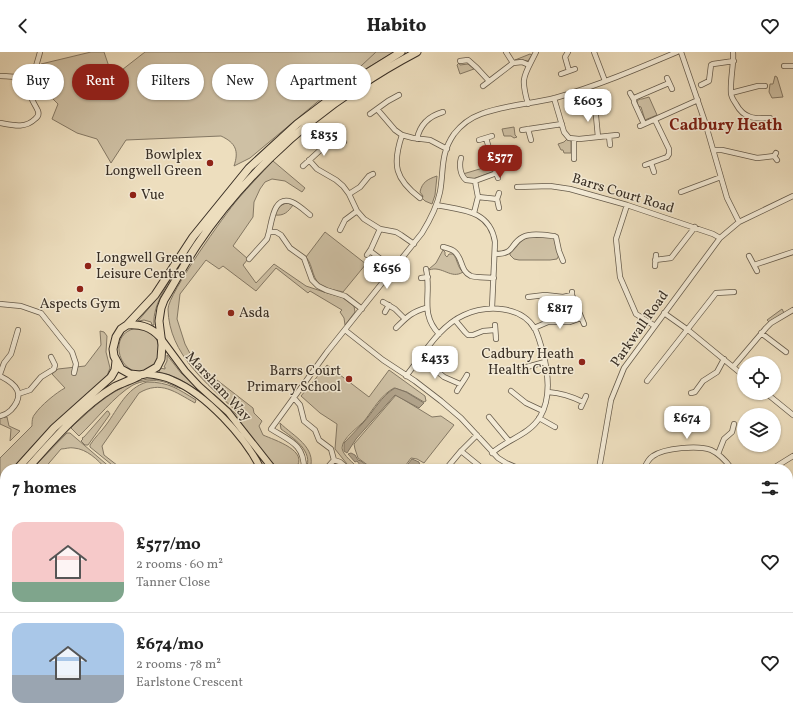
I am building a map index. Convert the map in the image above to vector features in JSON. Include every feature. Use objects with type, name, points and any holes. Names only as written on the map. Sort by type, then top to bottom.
[{"type":"highway","points":[[142,375],[130,374],[121,369],[116,360],[113,349],[114,342],[119,332],[155,295],[193,237],[249,168],[297,124],[350,83],[401,52]]},
{"type":"highway","points":[[32,464],[56,437],[90,405],[114,388],[157,367],[162,359],[163,353],[159,316],[164,300],[197,245],[216,219],[256,171],[305,127],[355,88],[417,52]]},
{"type":"highway","points":[[127,325],[142,326],[151,329],[161,339]]},
{"type":"highway","points":[[22,464],[54,428],[111,377],[115,370],[116,360]]},
{"type":"main road","name":"Marsham Way","points":[[161,339],[185,371],[228,412],[269,464]]},
{"type":"main road","name":"Marsham Way","points":[[142,375],[162,377],[181,384],[211,406],[234,430],[258,464]]},
{"type":"street","points":[[37,64],[40,52]]},
{"type":"street","points":[[506,52],[513,63]]},
{"type":"street","points":[[528,104],[523,80],[528,65],[536,52]]},
{"type":"street","points":[[568,52],[565,57],[569,71]]},
{"type":"street","points":[[594,52],[605,81]]},
{"type":"street","points":[[304,464],[301,450],[271,429],[345,330],[414,244],[429,222],[440,191],[443,160],[446,149],[454,134],[472,118],[493,111],[554,98],[605,81],[677,52]]},
{"type":"street","points":[[681,52],[698,100],[730,207],[739,222]]},
{"type":"street","points":[[733,52],[734,61],[731,93],[738,108],[748,117],[754,119],[770,118]]},
{"type":"street","points":[[460,61],[469,58],[489,81]]},
{"type":"street","points":[[701,85],[710,81],[710,68],[713,64],[734,61]]},
{"type":"street","points":[[483,86],[513,63],[522,62],[528,65]]},
{"type":"street","points":[[784,66],[793,66]]},
{"type":"street","points":[[562,74],[575,69]]},
{"type":"street","points":[[0,76],[12,76]]},
{"type":"street","points":[[667,78],[672,89]]},
{"type":"street","points":[[634,100],[637,96],[670,83]]},
{"type":"street","points":[[731,93],[758,86],[765,86]]},
{"type":"street","points":[[630,92],[642,125],[698,100]]},
{"type":"street","points":[[370,114],[399,95]]},
{"type":"street","points":[[554,98],[566,135],[574,139],[617,134]]},
{"type":"street","points":[[0,123],[25,125],[37,117],[38,112],[32,100]]},
{"type":"street","points":[[593,105],[596,116],[598,137]]},
{"type":"street","points":[[377,109],[392,127],[402,135],[417,139],[430,140],[446,149]]},
{"type":"street","points":[[417,139],[419,130],[425,122],[434,115],[443,112]]},
{"type":"street","points":[[645,165],[667,157],[670,152],[654,120]]},
{"type":"street","points":[[522,130],[562,124]]},
{"type":"street","points":[[528,128],[531,140]]},
{"type":"street","points":[[303,166],[329,142],[340,137],[342,131]]},
{"type":"street","points":[[402,135],[396,152],[396,166],[406,186],[420,198]]},
{"type":"street","points":[[479,140],[492,136]]},
{"type":"street","points":[[609,136],[610,145]]},
{"type":"street","points":[[340,137],[344,142]]},
{"type":"street","points":[[486,138],[498,178]]},
{"type":"street","points":[[574,139],[574,159]]},
{"type":"street","points":[[713,150],[722,150],[758,158],[776,156]]},
{"type":"street","points":[[309,160],[317,169],[343,186],[364,219],[380,229],[396,232],[414,244]]},
{"type":"street","points":[[459,160],[462,177],[466,180],[475,181],[496,172]]},
{"type":"street","points":[[651,163],[654,172]]},
{"type":"street","points":[[349,194],[360,187],[373,174]]},
{"type":"street","points":[[681,192],[720,177]]},
{"type":"street","points":[[368,178],[372,182]]},
{"type":"street","points":[[474,212],[478,196],[475,181]]},
{"type":"street","name":"Barrs Court Road","points":[[517,187],[561,187],[627,204],[695,227],[720,238]]},
{"type":"street","points":[[415,194],[419,189]]},
{"type":"street","points":[[499,193],[497,199],[499,208]]},
{"type":"street","points":[[478,196],[497,199]]},
{"type":"street","name":"Parkwall Road","points":[[600,464],[609,407],[613,392],[624,368],[664,312],[720,238],[739,222],[793,196]]},
{"type":"street","points":[[250,259],[268,239],[274,209],[282,202],[292,202],[310,215]]},
{"type":"street","points":[[627,204],[616,239],[620,277],[636,314],[655,326]]},
{"type":"street","points":[[436,205],[474,212],[485,220],[492,232],[495,242],[492,308]]},
{"type":"street","points":[[340,230],[344,222],[357,210]]},
{"type":"street","points":[[339,219],[344,222]]},
{"type":"street","points":[[655,266],[656,257],[671,258],[695,227]]},
{"type":"street","points":[[380,229],[369,253],[390,266],[385,272]]},
{"type":"street","points":[[269,232],[276,232],[281,235],[290,248],[304,258],[312,280],[318,286],[345,296],[362,309]]},
{"type":"street","points":[[495,254],[507,253],[513,248],[518,240],[523,237],[530,235],[554,236],[556,237],[563,261]]},
{"type":"street","points":[[443,247],[455,252],[459,258],[462,268],[468,274],[475,277],[494,278]]},
{"type":"street","points":[[754,265],[793,252]]},
{"type":"street","points":[[749,256],[757,271]]},
{"type":"street","points":[[426,269],[428,277],[426,308],[432,327],[439,334]]},
{"type":"street","points":[[421,278],[428,277]]},
{"type":"street","points":[[647,381],[716,293],[734,292]]},
{"type":"street","points":[[528,297],[545,295],[563,297],[572,293],[584,324]]},
{"type":"street","points":[[383,302],[389,305],[405,319]]},
{"type":"street","points":[[0,304],[21,306],[41,313],[72,352],[76,364],[74,373]]},
{"type":"street","points":[[385,312],[389,305]]},
{"type":"street","points":[[396,328],[415,311],[426,308]]},
{"type":"street","points":[[406,376],[439,334],[448,324],[455,320],[465,315],[492,308],[509,311],[522,316],[534,328],[539,338],[548,378],[548,392],[543,411],[532,427],[522,435],[500,446],[492,453]]},
{"type":"street","points":[[734,367],[771,322],[793,310]]},
{"type":"street","points":[[664,312],[737,370]]},
{"type":"street","points":[[534,328],[548,322],[570,322],[581,318]]},
{"type":"street","points":[[455,320],[468,334],[473,335],[495,328],[496,339]]},
{"type":"street","points":[[0,416],[6,415],[16,405],[18,394],[17,388],[11,381],[0,375],[4,363],[11,354],[18,330]]},
{"type":"street","points":[[345,330],[382,360],[406,376],[461,418],[492,453],[508,464]]},
{"type":"street","points":[[761,333],[786,352]]},
{"type":"street","points":[[18,394],[30,390],[41,377],[54,369],[52,357]]},
{"type":"street","points":[[421,358],[444,377],[460,384]]},
{"type":"street","points":[[691,393],[695,392],[703,381],[717,372],[724,359]]},
{"type":"street","points":[[517,367],[522,368],[545,362]]},
{"type":"street","points":[[457,391],[467,375]]},
{"type":"street","points":[[511,391],[526,403],[543,411]]},
{"type":"street","points":[[548,392],[571,396],[582,404],[586,396]]},
{"type":"street","points":[[294,398],[300,404],[304,421],[315,430],[319,440],[332,450],[334,460]]},
{"type":"street","points":[[775,400],[793,415]]},
{"type":"street","points":[[489,417],[509,441]]},
{"type":"street","points":[[539,418],[555,427]]},
{"type":"street","points":[[718,454],[724,438],[732,432],[734,424]]},
{"type":"street","points":[[450,464],[477,435]]},
{"type":"street","points":[[647,464],[653,456],[660,452],[703,448],[718,454],[728,464]]},
{"type":"street","points":[[461,451],[477,464]]},
{"type":"street","points":[[780,464],[793,456]]},
{"type":"street","points":[[330,464],[334,460]]},
{"type":"street","points":[[334,460],[342,464]]},
{"type":"shaded area","points":[[91,52],[104,52],[108,64],[72,64],[72,100],[129,100],[129,64],[145,52],[394,52],[371,66],[371,64],[276,64],[276,100],[320,100],[250,158],[234,166],[236,156],[235,148],[230,142],[221,136],[126,140],[111,163],[97,139],[77,133],[52,119],[58,104],[54,100],[64,100],[64,64],[41,64]]},
{"type":"shaded area","points":[[530,54],[532,55],[528,61],[515,60]]},
{"type":"shaded area","points":[[459,63],[460,65],[468,64],[474,69],[460,74],[457,65]]},
{"type":"shaded area","points":[[775,76],[777,77],[783,97],[772,98],[769,92],[770,84],[773,84]]},
{"type":"shaded area","points":[[649,97],[657,115],[645,120],[641,107],[638,106],[637,101]]},
{"type":"shaded area","points":[[514,127],[515,135],[517,137],[514,138],[511,136],[504,136],[502,129]]},
{"type":"shaded area","points":[[567,139],[571,141],[571,153],[564,153],[558,144]]},
{"type":"shaded area","points":[[273,161],[305,188],[302,192],[285,181],[272,179],[265,182],[260,189],[254,202],[253,217],[233,246],[248,259],[243,265],[256,283],[274,264],[306,286],[342,297],[354,306],[355,312],[345,325],[344,318],[340,312],[342,310],[310,291],[308,293],[276,268],[256,291],[223,266],[219,269],[206,260],[180,294],[177,319],[185,344],[195,363],[214,382],[217,380],[253,408],[254,413],[262,421],[259,426],[263,435],[289,447],[298,457],[298,464],[274,464],[271,462],[212,394],[214,394],[237,415],[237,412],[202,379],[182,354],[170,325],[168,309],[170,301],[177,288],[210,236],[238,199]]},
{"type":"shaded area","points":[[493,165],[494,172],[470,180],[468,180],[463,174]]},
{"type":"shaded area","points":[[437,176],[435,195],[432,204],[422,198],[423,196],[420,192],[426,181]]},
{"type":"shaded area","points":[[287,203],[293,205],[286,213],[275,215],[279,207]]},
{"type":"shaded area","points":[[325,232],[366,264],[343,292],[326,288],[320,284],[317,281],[306,257]]},
{"type":"shaded area","points":[[532,237],[554,238],[559,255],[557,259],[519,260],[514,259],[510,255],[510,252],[524,239]]},
{"type":"shaded area","points":[[443,250],[447,257],[449,254],[453,254],[463,272],[459,274],[450,274],[438,269],[429,270],[436,263]]},
{"type":"shaded area","points":[[181,262],[159,300],[154,317],[154,325],[152,325],[151,322],[144,320],[138,321],[155,301]]},
{"type":"shaded area","points":[[782,309],[784,313],[769,322],[767,320]]},
{"type":"shaded area","points":[[137,328],[153,335],[159,346],[157,360],[153,365],[143,371],[134,371],[126,366],[121,358],[119,349],[120,340],[126,332]]},
{"type":"shaded area","points":[[100,331],[104,332],[107,336],[106,352],[110,368],[107,376],[36,442],[16,464],[0,464],[0,458],[32,426],[33,417],[37,411],[53,396],[65,388],[52,374],[58,369],[85,366],[101,345]]},
{"type":"shaded area","points":[[167,355],[181,373],[206,396],[204,398],[184,382],[159,372],[160,368],[165,369],[164,367],[167,361]]},
{"type":"shaded area","points":[[327,365],[369,397],[389,370],[425,396],[426,401],[424,402],[407,392],[394,388],[389,391],[381,398],[365,420],[345,440],[342,448],[344,454],[354,464],[347,464],[335,449],[337,424],[320,413],[301,396]]},
{"type":"shaded area","points":[[148,379],[167,381],[183,389],[160,381],[146,381],[133,385],[119,395],[79,436],[71,428],[114,392],[131,384]]},
{"type":"shaded area","points":[[147,382],[161,383],[173,387],[196,400],[195,403],[168,389],[161,388],[147,389],[139,393],[102,446],[104,455],[116,464],[111,464],[90,447],[90,445],[128,394],[140,385]]},
{"type":"shaded area","points":[[395,388],[406,392],[424,403],[419,408],[395,395],[356,439],[347,453],[344,451],[344,443],[363,423],[382,399]]},
{"type":"shaded area","points":[[396,395],[432,417],[441,416],[454,425],[424,463],[417,459],[411,458],[407,464],[366,464],[358,458],[354,444]]},
{"type":"shaded area","points":[[107,411],[110,414],[88,445],[85,445],[81,441],[83,439],[82,438]]},
{"type":"shaded area","points":[[7,417],[9,426],[20,431],[10,441],[11,429],[0,424],[0,418]]},
{"type":"shaded area","points":[[280,423],[297,437],[307,448],[310,454],[311,464],[307,464],[307,456],[301,446],[281,429]]},
{"type":"shaded area","points":[[67,433],[70,433],[106,464],[101,464],[83,450],[71,448],[61,449],[48,464],[37,464]]},
{"type":"shaded area","points":[[351,453],[355,455],[358,460],[365,464],[359,464],[357,461],[355,462],[348,454]]},
{"type":"shaded area","points":[[412,459],[419,462],[420,464],[408,464]]},
{"type":"waterway","points":[[363,64],[376,52]]},
{"type":"place","name":"Bowlplex Longwell Green","points":[[210,163]]},
{"type":"place","name":"Vue","points":[[133,195]]},
{"type":"place","name":"Longwell Green Leisure Centre","points":[[88,266]]},
{"type":"place","name":"Aspects Gym","points":[[80,289]]},
{"type":"place","name":"Asda","points":[[231,313]]},
{"type":"place","name":"Cadbury Heath Health Centre","points":[[582,362]]},
{"type":"place","name":"Barrs Court Primary School","points":[[349,379]]},
{"type":"district","name":"Cadbury Heath","points":[[726,126]]}]
